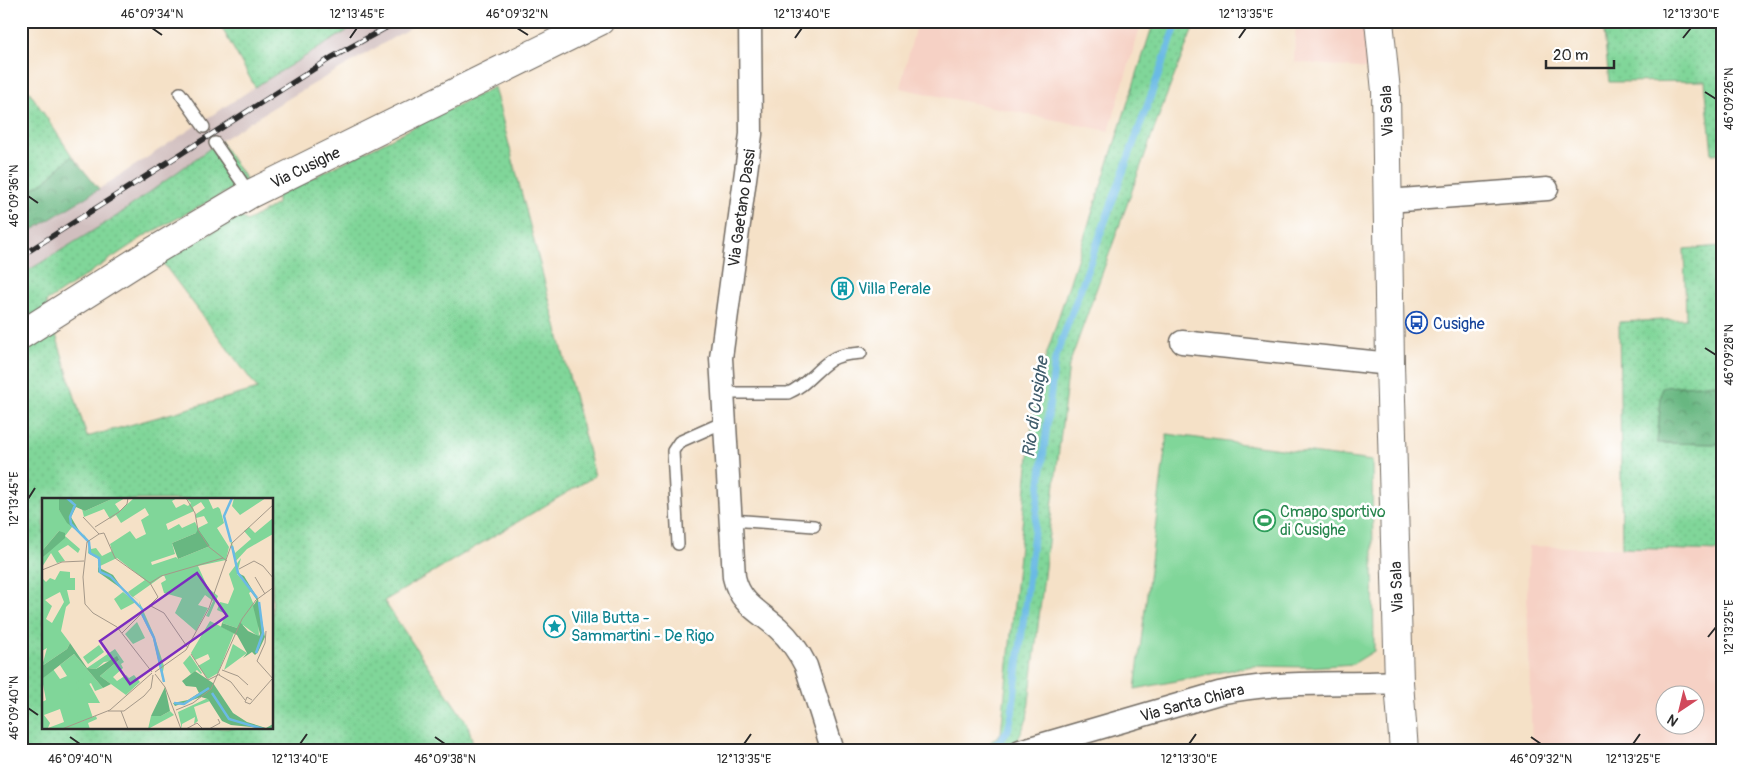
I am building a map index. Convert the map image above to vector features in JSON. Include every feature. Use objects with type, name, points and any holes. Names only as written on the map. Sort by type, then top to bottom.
[{"type":"street","name":"Via Cusighe","points":[[21,335],[152,252],[250,194],[600,21]]},
{"type":"street","name":"Via Gaetano Dassi","points":[[750,21],[751,134],[722,352],[722,394],[734,577],[739,594],[750,606],[780,629],[800,654],[806,666],[833,751]]},
{"type":"street","name":"Via Sala","points":[[1379,21],[1386,91],[1390,364],[1399,682],[1404,751]]},
{"type":"street","points":[[1388,201],[1547,189]]},
{"type":"street","points":[[1182,342],[1390,364]]},
{"type":"street","name":"Via Santa Chiara","points":[[1020,751],[1219,693],[1247,687],[1294,683],[1399,682]]},
{"type":"lane","points":[[180,93],[204,127]]},
{"type":"lane","points":[[215,143],[250,194]]},
{"type":"lane","points":[[722,394],[788,393],[798,390],[831,360],[841,355],[861,353]]},
{"type":"lane","points":[[678,544],[673,451],[679,442],[724,422]]},
{"type":"lane","points":[[731,520],[814,526]]},
{"type":"shaded area","points":[[363,21],[422,21],[274,107],[220,141],[117,216],[21,275],[21,237],[99,189],[255,87]]},
{"type":"shaded area","points":[[917,21],[1142,21],[1109,131],[900,88]]},
{"type":"shaded area","points":[[1296,21],[1374,21],[1379,70],[1294,62]]},
{"type":"shaded area","points":[[1529,546],[1722,551],[1722,751],[1532,751],[1527,596]]},
{"type":"green space","points":[[218,21],[363,21],[255,87]]},
{"type":"green space","points":[[1154,21],[1196,21],[1164,102],[1069,365],[1027,719],[1013,751],[980,751],[1001,733],[1036,387]]},
{"type":"green space","points":[[1603,21],[1722,21],[1722,153],[1712,154],[1705,81],[1609,82]]},
{"type":"green space","points":[[21,79],[72,156],[45,181],[21,196]]},
{"type":"green space","points":[[494,87],[595,476],[384,601],[468,725],[475,751],[21,751],[21,275],[117,216],[220,141],[247,181],[146,235],[46,302],[87,437],[258,389],[162,262],[240,216],[247,221],[277,204],[277,196]]},
{"type":"green space","points":[[72,156],[99,189],[21,237],[21,196],[45,181]]},
{"type":"green space","points":[[1722,246],[1722,384],[1662,387],[1657,443],[1722,444],[1722,551],[1622,548],[1619,322],[1686,319],[1684,249]]},
{"type":"green space","points":[[1722,384],[1722,444],[1657,443],[1662,387]]},
{"type":"green space","name":"Cmapo sportivo di Cusighe","points":[[1167,434],[1372,461],[1374,651],[1353,664],[1310,667],[1252,666],[1135,689]]},
{"type":"waterway","name":"Rio di Cusighe","points":[[991,751],[1008,730],[1012,714],[1055,359],[1178,21]]},
{"type":"railway","points":[[21,256],[331,58],[398,21]]},
{"type":"place","name":"Villa Perale","points":[[842,288]]},
{"type":"place","name":"Cusighe","points":[[1417,323]]},
{"type":"place","name":"Cmapo sportivo di Cusighe","points":[[1264,520]]},
{"type":"place","name":"Villa Butta - Sammartini - De Rigo","points":[[555,626]]}]
